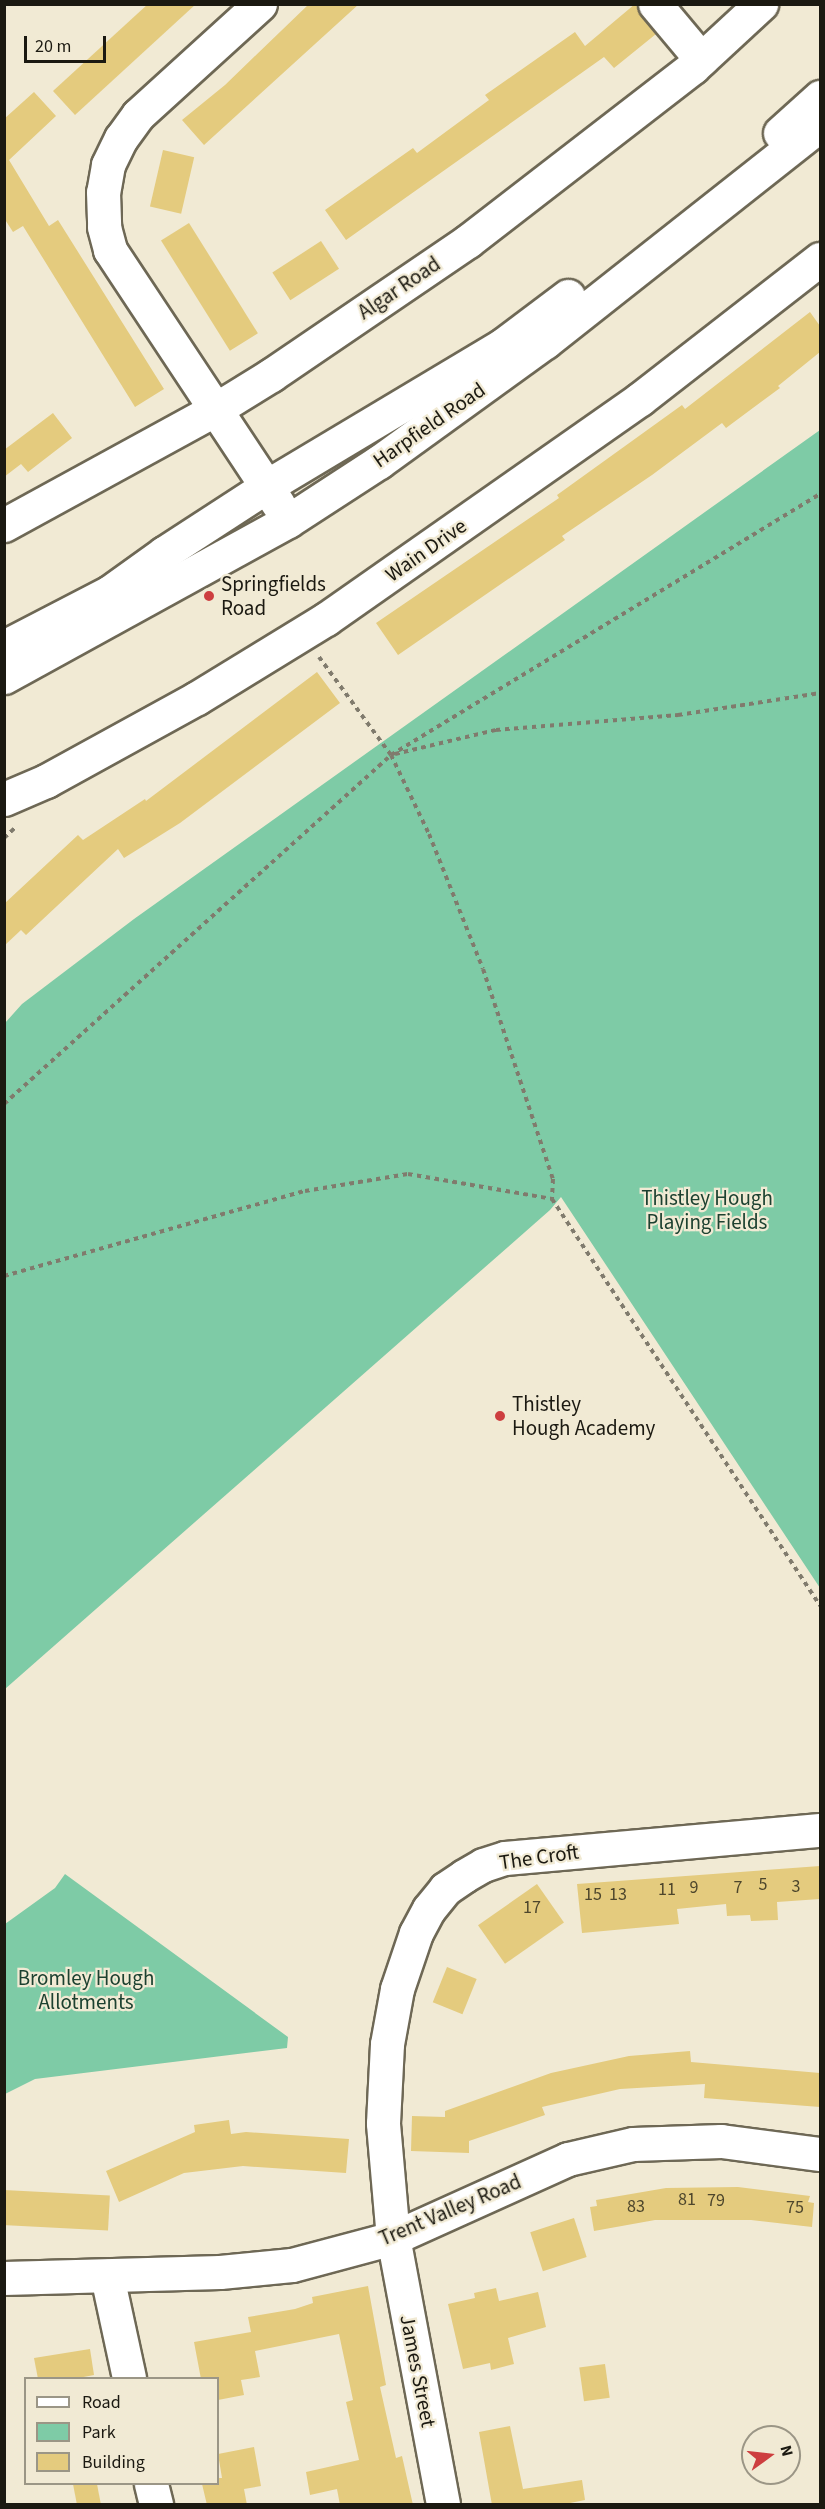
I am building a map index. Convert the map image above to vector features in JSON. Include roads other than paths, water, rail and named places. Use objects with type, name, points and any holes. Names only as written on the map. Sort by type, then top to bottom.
[{"type":"street","points":[[260,4],[138,115],[121,138],[108,165],[103,192],[104,228],[110,250],[288,521]]},
{"type":"street","points":[[655,4],[701,59]]},
{"type":"street","name":"Algar Road","points":[[4,525],[216,409],[271,375],[468,241],[701,59],[761,4]]},
{"type":"street","name":"Harpfield Road","points":[[4,646],[110,592],[164,553],[267,486],[504,344],[757,152],[820,97]]},
{"type":"street","name":"Harpfield Road","points":[[4,677],[288,521],[379,462],[545,342],[820,125]]},
{"type":"street","name":"Wain Drive","points":[[4,799],[46,781],[197,698],[303,634],[640,399],[820,259]]},
{"type":"street","name":"The Croft","points":[[393,2238],[383,2123],[387,2044],[397,1989],[416,1933],[429,1909],[445,1889],[483,1865],[505,1858],[820,1830]]},
{"type":"street","name":"Trent Valley Road","points":[[4,2278],[220,2272],[292,2265],[393,2238],[568,2159],[595,2151],[667,2141],[721,2141],[820,2154]]},
{"type":"street","name":"James Street","points":[[393,2238],[443,2505]]},
{"type":"street","points":[[107,2276],[129,2377]]},
{"type":"street","points":[[151,2485],[156,2505]]},
{"type":"place","name":"Springfields Road","points":[[209,596]]},
{"type":"place","name":"Thistley Hough Academy","points":[[500,1416]]},
{"type":"park label","name":"Thistley Hough Playing Fields","points":[[707,1210]]},
{"type":"park label","name":"Bromley Hough Allotments","points":[[86,1990]]}]
